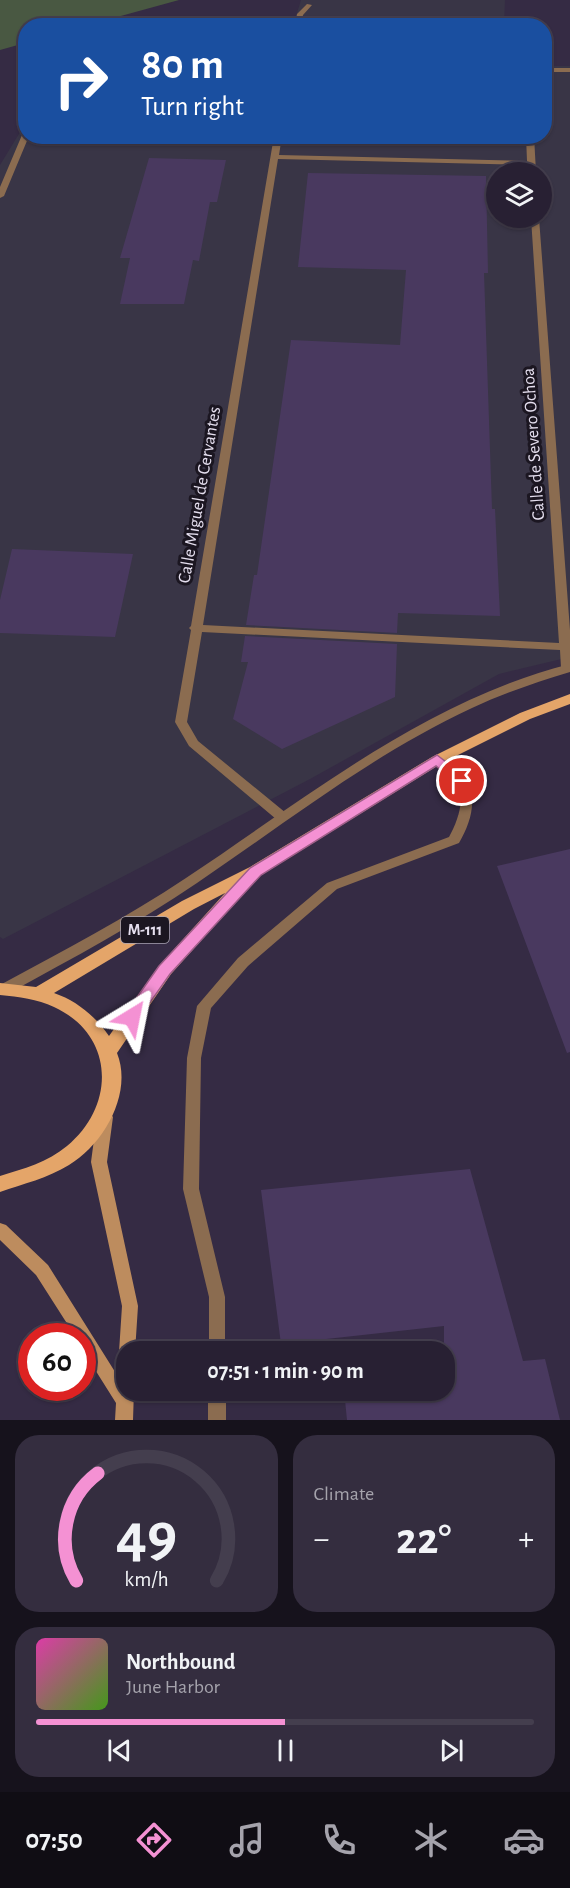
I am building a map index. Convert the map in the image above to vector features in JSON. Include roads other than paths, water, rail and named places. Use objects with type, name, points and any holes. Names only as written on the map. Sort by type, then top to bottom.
[{"type":"main road","name":"M-111","points":[[38,994],[188,905],[255,871],[437,760],[525,716],[570,699]]},
{"type":"main road","name":"M-111","points":[[110,1049],[165,970],[255,871]]},
{"type":"main road","points":[[0,1184],[42,1171],[81,1146],[106,1113],[115,1080],[110,1049],[89,1020],[57,999],[2,989]]},
{"type":"street","points":[[299,18],[300,14],[309,5]]},
{"type":"street","points":[[552,70],[570,70]]},
{"type":"street","points":[[0,196],[22,144]]},
{"type":"street","name":"Calle Miguel de Cervantes","points":[[277,144],[181,722],[193,743],[281,816]]},
{"type":"street","points":[[530,144],[531,162]]},
{"type":"street","points":[[275,157],[488,162]]},
{"type":"street","name":"Calle de Severo Ochoa","points":[[536,228],[564,647],[568,668]]},
{"type":"street","points":[[195,628],[564,647]]},
{"type":"street","points":[[2,989],[100,937],[192,881],[281,816],[381,752],[505,686],[568,668]]},
{"type":"street","points":[[217,1341],[217,1297],[191,1189],[194,1058],[204,1006],[243,962],[332,886],[454,840],[464,826],[466,802],[462,781],[437,760]]},
{"type":"street","points":[[106,1113],[99,1162],[130,1306],[128,1341]]},
{"type":"street","points":[[0,1230],[42,1270],[116,1388]]},
{"type":"street","points":[[124,1401],[124,1420]]},
{"type":"street","points":[[217,1401],[217,1420]]}]
